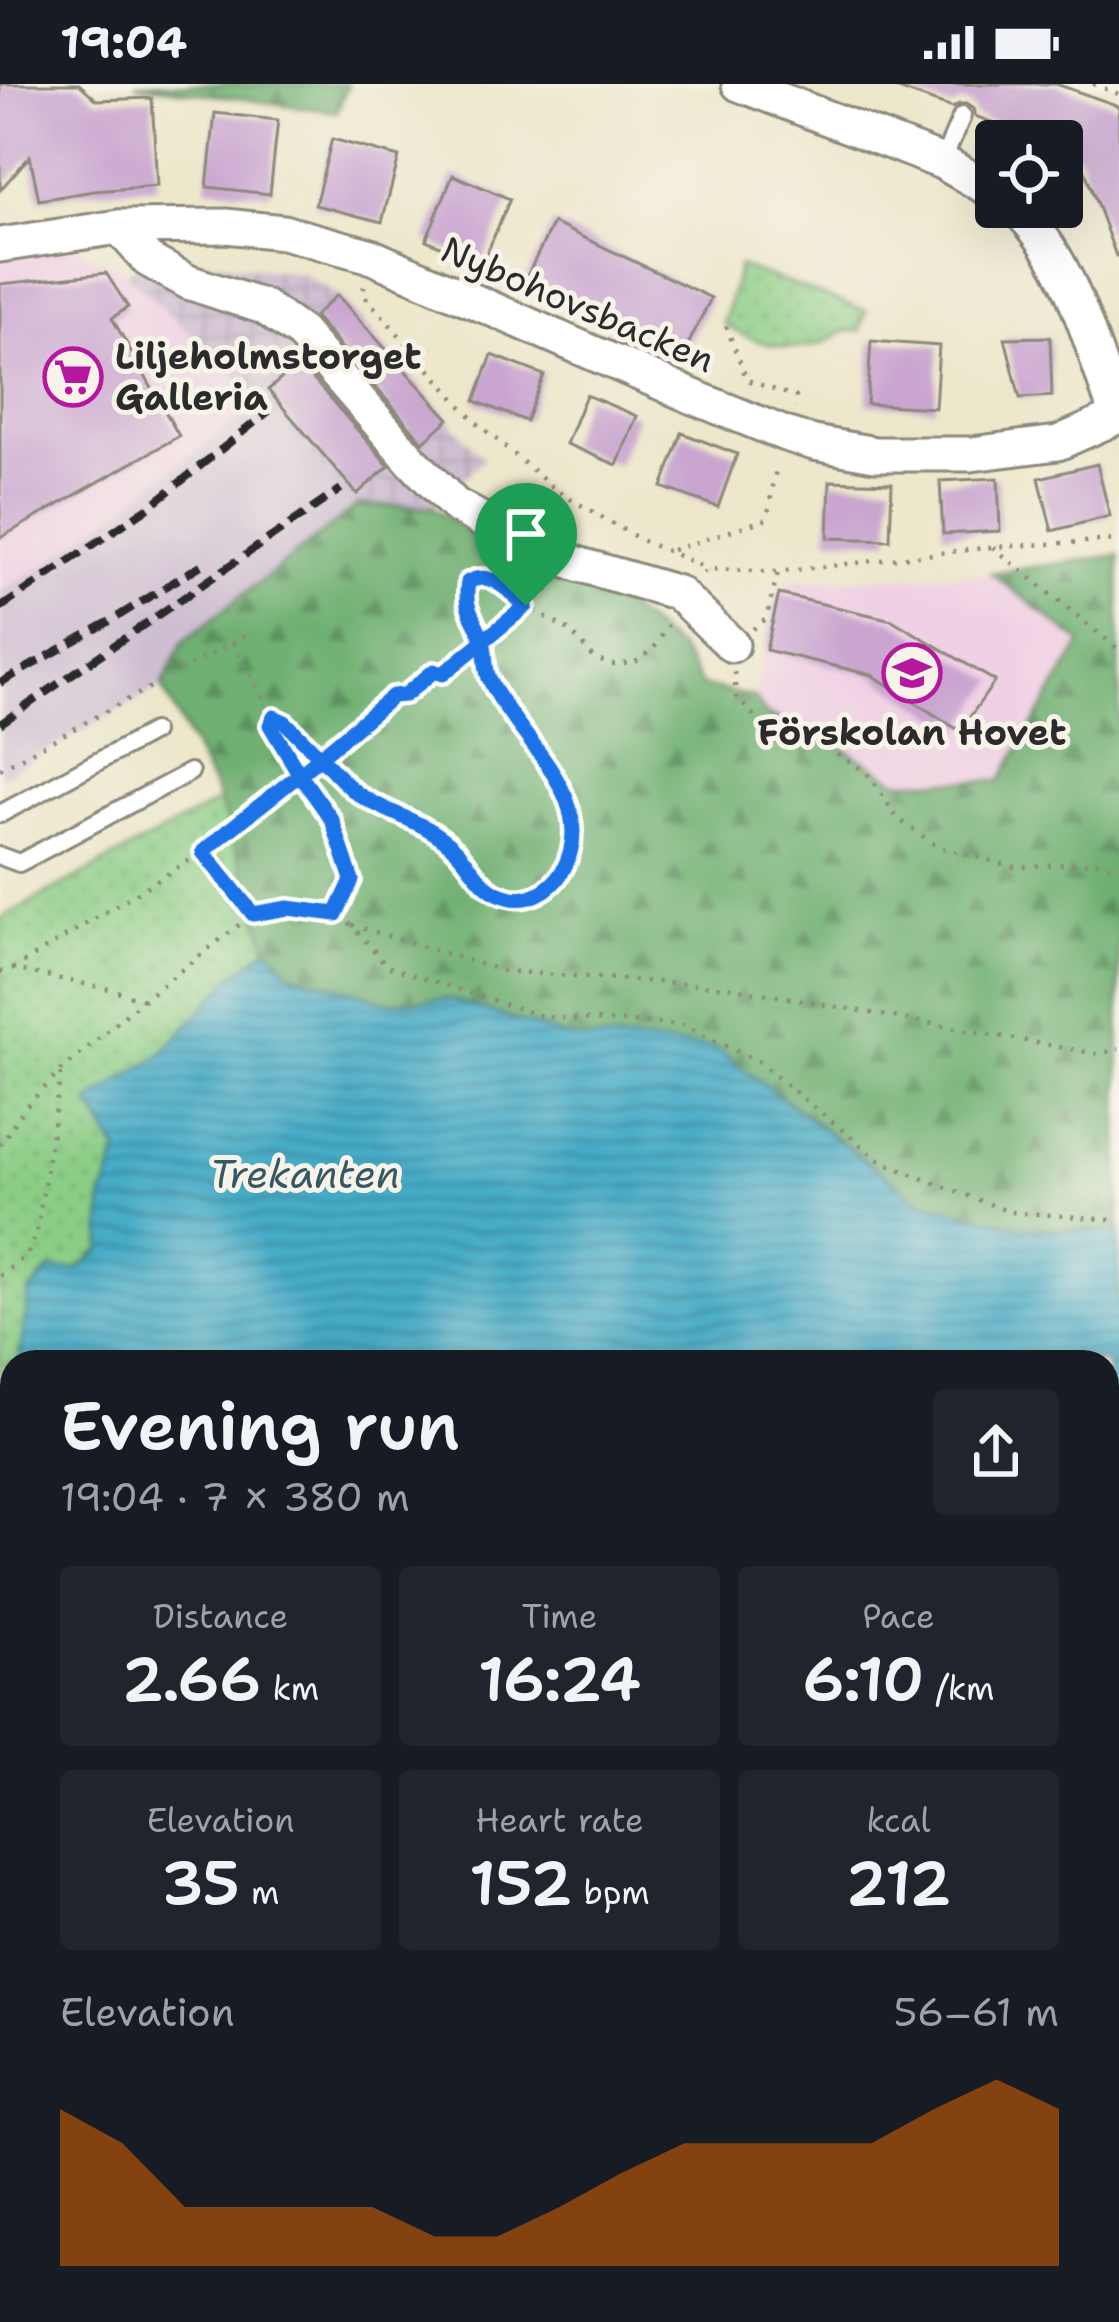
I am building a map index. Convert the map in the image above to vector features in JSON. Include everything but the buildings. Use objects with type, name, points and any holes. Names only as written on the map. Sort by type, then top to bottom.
[{"type":"street","points":[[739,84],[942,162],[975,182]]},
{"type":"street","name":"Nybohovsbacken","points":[[0,245],[119,227],[226,226],[283,232],[368,256],[696,398],[814,443],[875,454],[971,454],[1058,443],[1118,416]]},
{"type":"street","points":[[119,227],[148,260],[188,282],[264,307],[301,333],[455,505],[530,547],[678,593],[732,645]]},
{"type":"street","points":[[1038,228],[1063,268],[1118,416]]},
{"type":"lane","points":[[942,162],[962,116]]},
{"type":"lane","points":[[0,814],[153,732]]},
{"type":"lane","points":[[0,856],[19,863],[190,772]]},
{"type":"path","points":[[1093,84],[1119,94]]},
{"type":"path","points":[[368,256],[363,293],[476,422],[557,491],[641,540],[709,569],[778,572],[993,548],[1119,541]]},
{"type":"path","points":[[726,326],[746,380],[796,397]]},
{"type":"path","points":[[668,551],[767,519],[779,452]]},
{"type":"path","points":[[993,548],[1119,650]]},
{"type":"path","points":[[232,643],[274,717],[285,722],[351,788],[432,831],[457,850],[477,878],[496,893],[530,898],[561,873],[574,824],[566,794],[502,704],[486,673],[483,640],[468,608],[468,582],[490,578],[526,606],[571,631],[594,658],[611,665],[634,663],[653,650],[668,628],[678,593],[709,569]]},
{"type":"path","points":[[778,572],[766,619],[732,645],[736,697],[760,722],[816,740],[867,773],[897,818],[938,848],[1015,867],[1098,862],[1119,868]]},
{"type":"path","points":[[13,970],[203,852],[393,696],[405,695],[434,671],[443,674],[556,584]]},
{"type":"path","points":[[0,769],[252,632]]},
{"type":"path","points":[[274,717],[270,725],[332,820],[352,880],[336,914]]},
{"type":"path","points":[[203,852],[253,914]]},
{"type":"path","points":[[0,1145],[25,1107],[142,1000],[253,914],[288,908],[336,914],[387,965],[544,1017],[682,1024],[757,1061],[883,1163],[1010,1212],[1119,1220]]},
{"type":"path","points":[[352,925],[503,971],[728,987],[1098,1054],[1119,1049]]},
{"type":"path","points":[[0,972],[13,970],[142,1000]]},
{"type":"path","points":[[0,1276],[27,1256],[37,1232],[62,1071]]},
{"type":"shaded area","points":[[65,242],[125,272],[262,402],[52,561],[0,591],[0,251]]},
{"type":"shaded area","points":[[168,256],[303,274],[337,295],[484,459],[433,507],[357,506],[262,402],[125,272]]},
{"type":"shaded area","points":[[262,402],[357,506],[183,642],[162,686],[0,778],[0,591],[52,561]]},
{"type":"shaded area","name":"Förskolan Hovet","points":[[991,573],[1082,643],[1000,781],[898,781],[819,733],[766,715],[754,697],[779,594],[788,582]]},
{"type":"green space","points":[[135,84],[348,84],[337,112]]},
{"type":"green space","points":[[739,266],[866,311],[860,331],[799,348],[772,345],[734,330],[723,324]]},
{"type":"green space","points":[[357,506],[433,507],[507,559],[625,607],[679,649],[702,686],[754,697],[766,715],[819,733],[898,781],[1000,781],[1082,643],[991,573],[1119,555],[1119,1233],[1021,1227],[920,1201],[714,1047],[571,1038],[451,999],[389,1002],[291,973],[268,948],[220,801],[162,686],[183,642]]},
{"type":"green space","points":[[220,801],[268,948],[235,974],[160,1055],[90,1102],[118,1152],[102,1202],[103,1249],[78,1269],[29,1293],[21,1350],[0,1350],[0,919]]},
{"type":"water","name":"Trekanten","points":[[268,948],[291,973],[389,1002],[450,999],[571,1038],[714,1047],[920,1201],[1021,1227],[1119,1233],[1119,1350],[21,1350],[29,1293],[49,1270],[78,1269],[102,1249],[102,1202],[118,1152],[89,1102],[160,1055],[235,974]]},
{"type":"railway","points":[[0,608],[149,507],[269,411]]},
{"type":"railway","points":[[0,724],[341,489]]},
{"type":"railway","points":[[0,683],[201,565]]},
{"type":"place","name":"Liljeholmstorget Galleria","points":[[73,377]]},
{"type":"place","name":"Förskolan Hovet","points":[[912,673]]},
{"type":"route","points":[[526,606],[483,640],[443,674],[434,671],[405,695],[393,696],[320,757],[274,717],[270,725],[300,775],[332,820],[352,880],[336,914],[288,908],[253,914],[203,852],[300,775],[320,757],[368,800],[406,816],[457,850],[477,878],[496,893],[530,898],[548,888],[561,873],[574,824],[566,794],[502,704],[486,673],[483,640],[468,608],[468,582],[490,578],[526,606]]}]
